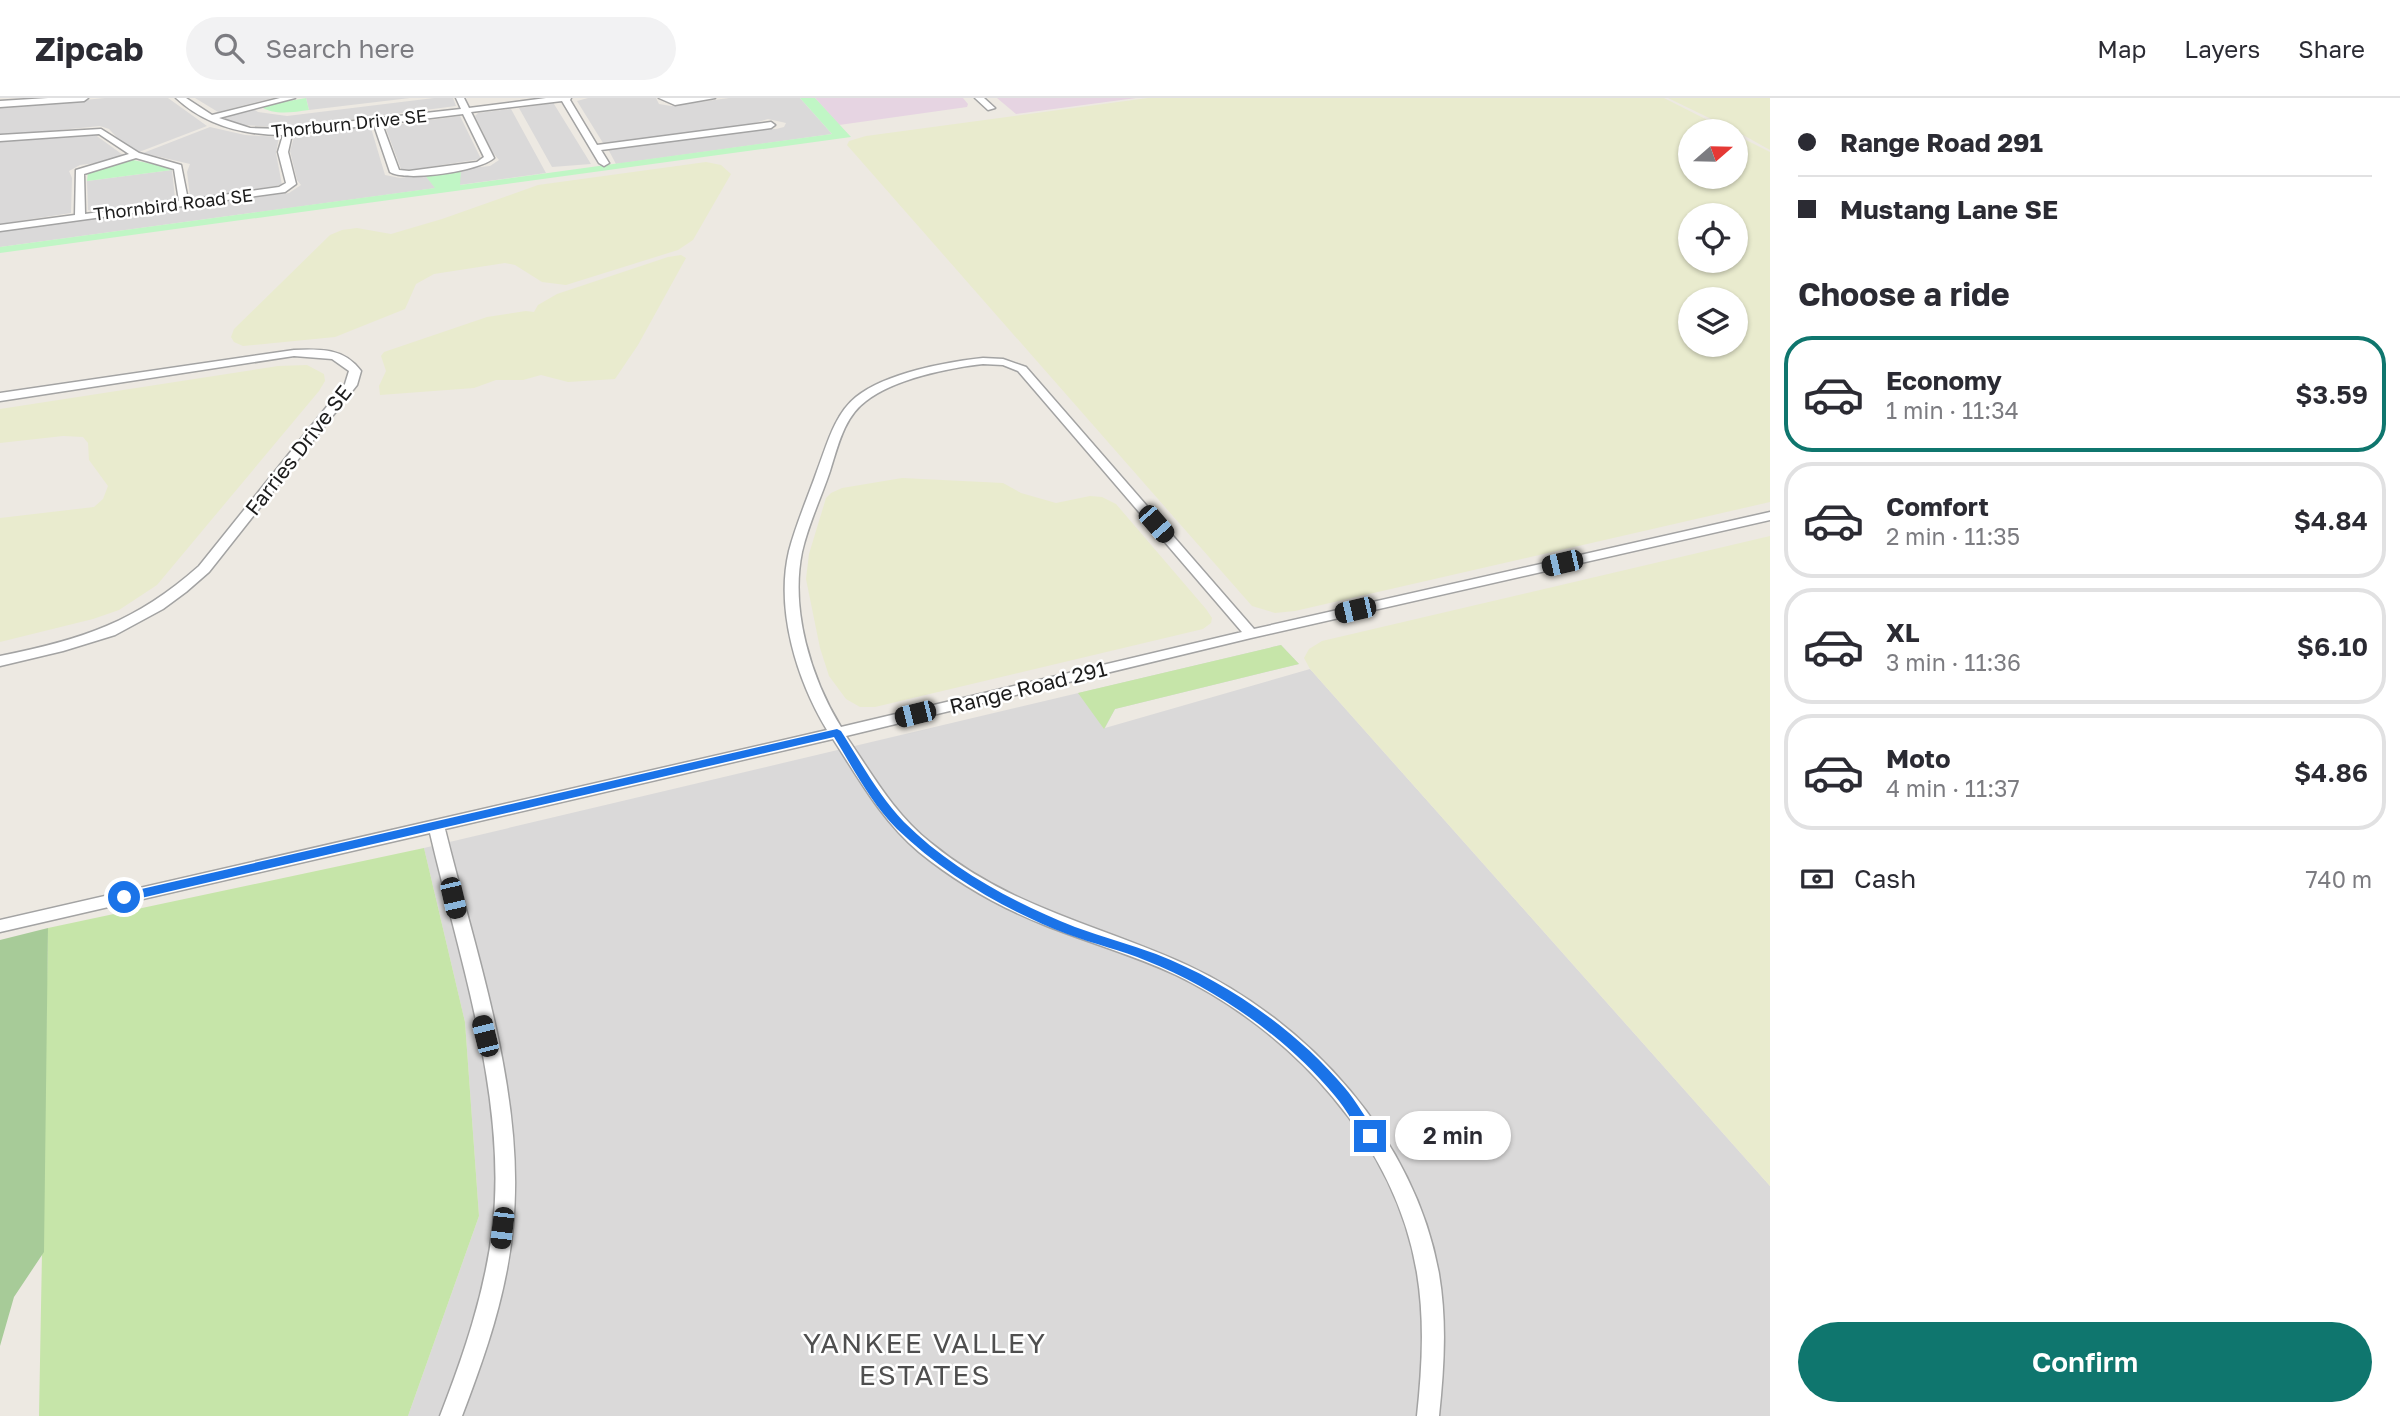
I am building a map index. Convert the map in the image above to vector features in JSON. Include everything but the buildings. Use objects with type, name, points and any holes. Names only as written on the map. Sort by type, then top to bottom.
[{"type":"street","points":[[0,104],[84,98]]},
{"type":"street","name":"Thorburn Drive SE","points":[[180,98],[209,118],[237,129],[288,132],[565,98]]},
{"type":"street","points":[[209,118],[291,98]]},
{"type":"street","points":[[377,122],[393,170],[409,174],[480,164],[488,160],[460,98]]},
{"type":"street","points":[[565,98],[604,163]]},
{"type":"street","points":[[663,98],[679,102],[711,98]]},
{"type":"street","points":[[979,98],[991,108]]},
{"type":"street","points":[[595,148],[771,125]]},
{"type":"street","points":[[0,138],[101,132],[136,155],[178,167],[184,203]]},
{"type":"street","name":"Thornbird Road SE","points":[[0,228],[278,190],[289,186],[283,152],[288,132]]},
{"type":"street","points":[[80,216],[79,172],[136,155]]},
{"type":"street","name":"Farries Drive SE","points":[[0,397],[294,353],[323,353],[341,357],[351,364],[355,371],[351,385],[204,569],[186,587],[135,622],[51,651],[0,661]]},
{"type":"street","points":[[1251,634],[1022,369],[993,360],[914,376],[865,396],[843,418],[794,556],[794,607],[799,640],[812,683],[826,718],[874,792],[900,825],[976,884],[1013,905],[1071,930],[1152,958],[1214,988],[1293,1044],[1340,1092],[1399,1185],[1418,1231],[1431,1294],[1435,1359],[1428,1416]]},
{"type":"street","name":"Range Road 291","points":[[0,926],[837,733],[1251,634],[1770,516]]},
{"type":"street","points":[[436,824],[495,1077],[505,1165],[502,1228],[494,1286],[478,1342],[451,1416]]},
{"type":"shaded area","points":[[105,98],[168,98],[207,126],[139,152],[122,143],[109,129],[100,126],[0,136],[0,108]]},
{"type":"shaded area","points":[[195,98],[273,98],[218,112]]},
{"type":"shaded area","points":[[306,98],[410,98],[309,110]]},
{"type":"shaded area","points":[[453,98],[456,106],[286,128],[244,125],[223,119],[252,108],[258,112],[287,116]]},
{"type":"shaded area","points":[[588,98],[656,98],[659,104],[671,106],[729,98],[800,98],[832,134],[616,164],[608,149],[753,129],[776,129],[784,127],[786,123],[768,119],[748,125],[603,143],[577,101]]},
{"type":"shaded area","points":[[815,98],[963,98],[968,104],[967,107],[839,125]]},
{"type":"shaded area","points":[[997,98],[1136,98],[1016,114]]},
{"type":"shaded area","points":[[554,103],[591,164],[552,167],[519,108]]},
{"type":"shaded area","points":[[511,109],[546,173],[459,185],[461,169],[490,166],[499,160],[475,116],[478,113]]},
{"type":"shaded area","points":[[460,116],[481,159],[401,169],[385,126]]},
{"type":"shaded area","points":[[210,127],[245,135],[279,137],[276,153],[282,185],[196,198],[190,196],[187,172],[190,164],[143,153]]},
{"type":"shaded area","points":[[371,128],[385,175],[400,178],[424,174],[436,188],[0,247],[0,230],[289,193],[301,185],[297,180],[290,151],[294,137]]},
{"type":"shaded area","points":[[94,134],[123,155],[104,162],[80,165],[69,171],[72,178],[71,213],[0,224],[0,140]]},
{"type":"shaded area","points":[[172,170],[175,198],[170,201],[96,212],[88,210],[87,181]]},
{"type":"shaded area","points":[[1281,645],[1299,664],[1115,709],[1105,728],[1310,669],[1770,1186],[1770,1416],[408,1416],[479,1216],[465,1022],[424,848]]},
{"type":"green space","points":[[306,98],[309,110],[277,112],[260,106]]},
{"type":"green space","points":[[800,98],[815,98],[851,137],[0,253],[0,247],[435,188],[424,174],[461,169],[460,185],[832,134]]},
{"type":"green space","points":[[1148,98],[1664,98],[1705,119],[1678,119],[1678,189],[1748,189],[1748,141],[1770,152],[1770,502],[1295,611],[1275,613],[1252,606],[847,145],[849,141],[866,136]]},
{"type":"green space","points":[[1668,98],[1770,98],[1770,150],[1748,138],[1748,119],[1711,119]]},
{"type":"green space","points":[[133,160],[172,170],[87,181],[88,172]]},
{"type":"green space","points":[[706,162],[721,165],[731,174],[693,240],[678,250],[566,285],[542,282],[515,265],[505,263],[434,274],[416,284],[405,309],[335,337],[243,346],[234,342],[231,337],[234,329],[330,235],[342,230],[357,228],[391,234],[538,185]]},
{"type":"green space","points":[[681,255],[686,258],[638,345],[615,379],[568,382],[541,375],[523,380],[496,380],[474,388],[380,395],[379,386],[386,371],[381,356],[384,352],[487,317],[534,312],[538,305],[557,294]]},
{"type":"green space","points":[[307,365],[324,374],[325,381],[319,391],[157,585],[119,610],[0,642],[0,518],[94,507],[103,499],[108,486],[89,460],[88,443],[83,437],[63,436],[0,443],[0,409],[278,366]]},
{"type":"green space","points":[[902,478],[1003,483],[1021,493],[1056,503],[1090,496],[1102,497],[1116,504],[1206,609],[1212,618],[1211,623],[1203,629],[875,707],[860,707],[846,699],[829,676],[820,648],[806,579],[809,554],[826,498],[831,493],[842,488]]},
{"type":"green space","points":[[1770,536],[1770,1186],[1310,669],[1304,658],[1309,649],[1322,641]]},
{"type":"green space","points":[[1281,645],[1299,664],[1115,709],[1104,729],[1078,693]]},
{"type":"green space","points":[[424,848],[465,1022],[479,1216],[408,1416],[39,1416],[48,928]]},
{"type":"green space","points":[[48,928],[44,1252],[14,1297],[0,1346],[0,940]]},
{"type":"district","name":"YANKEE VALLEY ESTATES","points":[[925,1358]]},
{"type":"route","points":[[124,897],[837,733],[874,792],[900,825],[943,860],[976,884],[1013,905],[1071,930],[1186,972],[1214,988],[1293,1044],[1340,1092],[1370,1136]]}]
